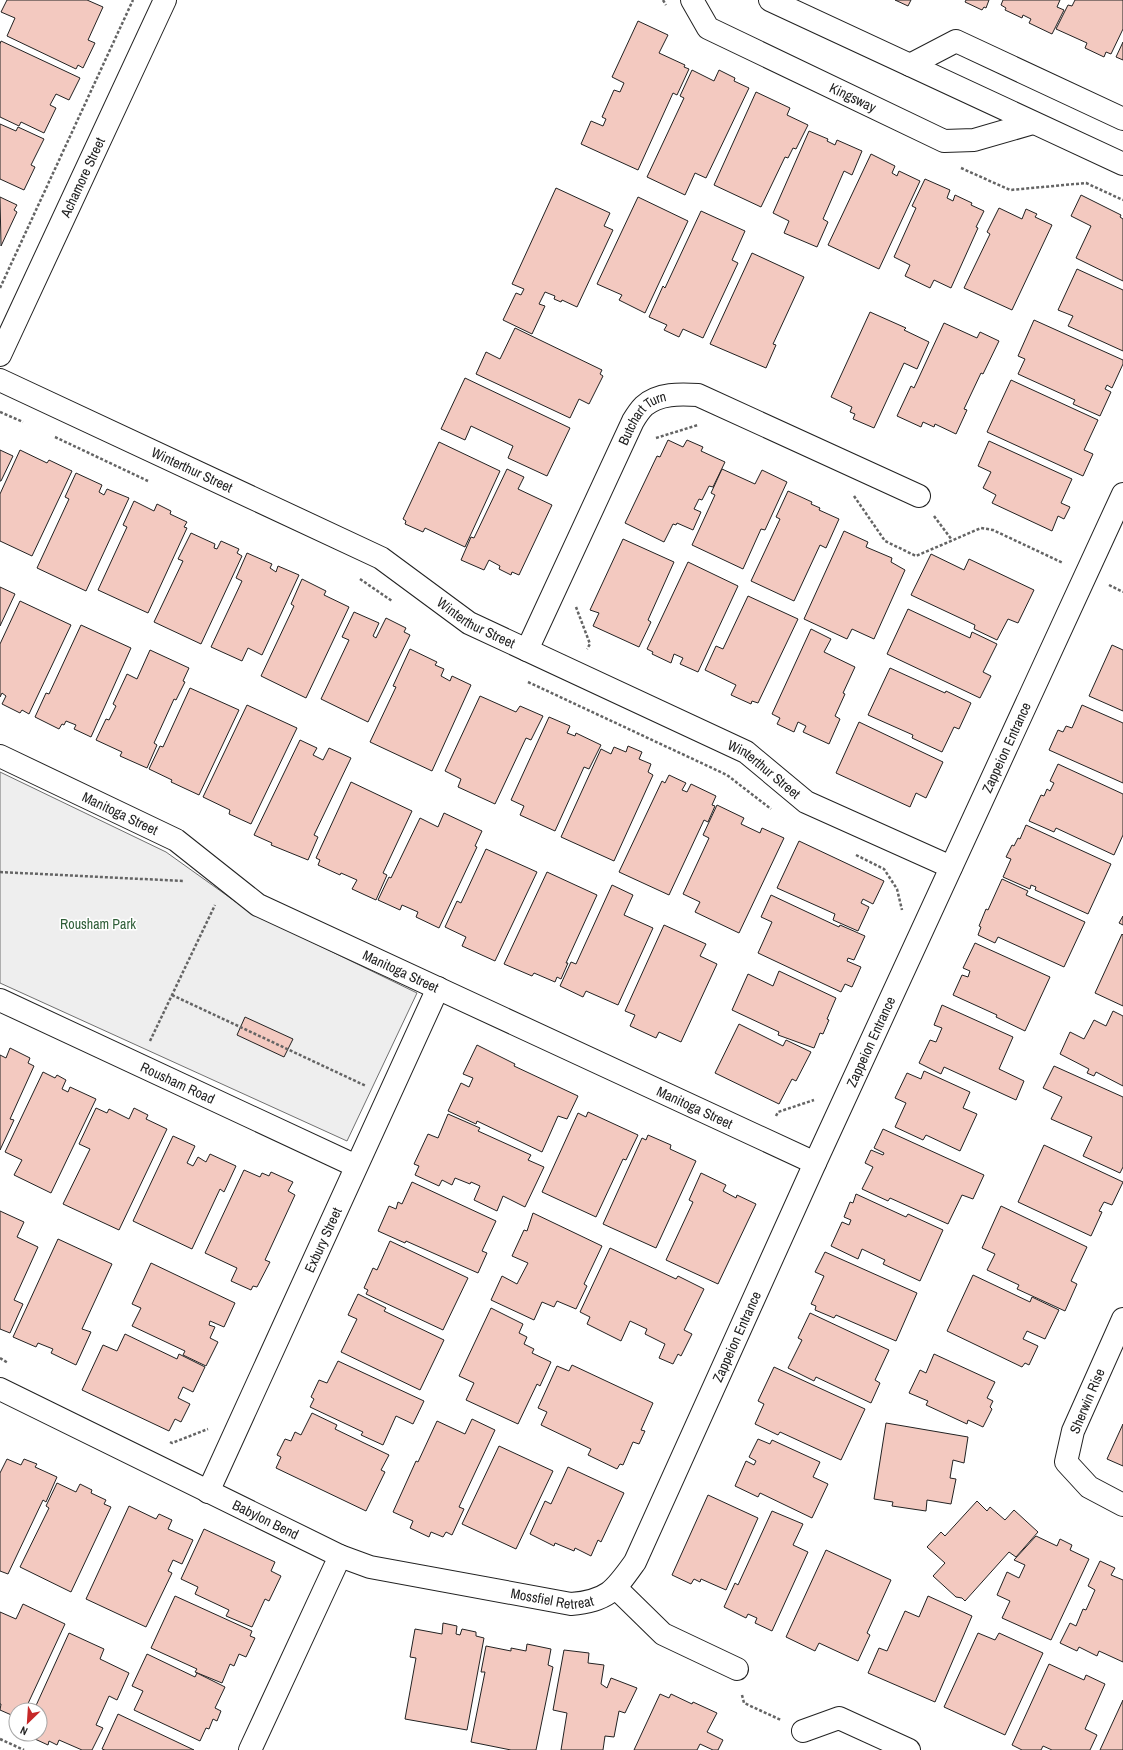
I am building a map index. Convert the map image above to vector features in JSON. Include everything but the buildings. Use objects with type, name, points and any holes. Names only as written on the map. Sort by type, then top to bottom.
[{"type":"street","name":"Achamore Street","points":[[0,355],[166,0]]},
{"type":"street","name":"Kingsway","points":[[692,0],[708,28],[944,141],[974,140],[1033,123]]},
{"type":"street","points":[[770,0],[1123,164]]},
{"type":"street","points":[[910,65],[956,41],[1123,119]]},
{"type":"street","name":"Winterthur Street","points":[[0,380],[381,558],[469,623],[746,752],[806,802],[951,867]]},
{"type":"street","name":"Butchart Turn","points":[[527,650],[633,421],[644,406],[661,396],[678,394],[698,395],[919,496]]},
{"type":"street","name":"Zappeion Entrance","points":[[616,1588],[635,1562],[815,1163],[1123,494]]},
{"type":"street","name":"Manitoga Street","points":[[0,756],[176,840],[258,905],[815,1163]]},
{"type":"street","name":"Exbury Street","points":[[208,1492],[438,988]]},
{"type":"street","name":"Rousham Road","points":[[0,1000],[356,1166]]},
{"type":"street","name":"Sherwin Rise","points":[[1123,1319],[1073,1430],[1066,1462],[1089,1488],[1123,1505]]},
{"type":"street","name":"Babylon Bend","points":[[0,1390],[340,1556]]},
{"type":"street","points":[[250,1750],[340,1556]]},
{"type":"street","name":"Mossfiel Retreat","points":[[340,1556],[370,1567],[571,1604],[589,1602],[602,1598],[616,1588]]},
{"type":"street","points":[[616,1588],[663,1634],[737,1669]]},
{"type":"street","points":[[803,1731],[838,1718],[909,1750]]},
{"type":"path","points":[[0,288],[133,0]]},
{"type":"path","points":[[0,412],[26,423]]},
{"type":"path","points":[[653,444],[656,437],[698,425],[705,428]]},
{"type":"path","points":[[52,436],[154,483]]},
{"type":"path","points":[[847,493],[854,496],[885,541],[916,556],[981,528],[993,530],[1123,592]]},
{"type":"path","points":[[353,576],[398,605]]},
{"type":"path","points":[[577,673],[590,644],[576,607],[580,600]]},
{"type":"path","points":[[525,680],[727,775],[775,812]]},
{"type":"path","points":[[855,855],[884,869],[897,889],[902,909],[899,916]]},
{"type":"path","points":[[0,872],[190,881]]},
{"type":"path","points":[[139,1065],[227,880]]},
{"type":"path","points":[[172,995],[388,1096]]},
{"type":"path","points":[[775,1118],[778,1112],[814,1100],[816,1097]]},
{"type":"path","points":[[0,1358],[11,1366]]},
{"type":"path","points":[[165,1439],[172,1443],[208,1428],[232,1440]]},
{"type":"path","points":[[737,1669],[744,1703],[803,1731]]},
{"type":"path","points":[[0,1739],[24,1750]]},
{"type":"green space","name":"Rousham Park","points":[[0,772],[166,852],[250,912],[417,993],[347,1141],[0,983]]}]
